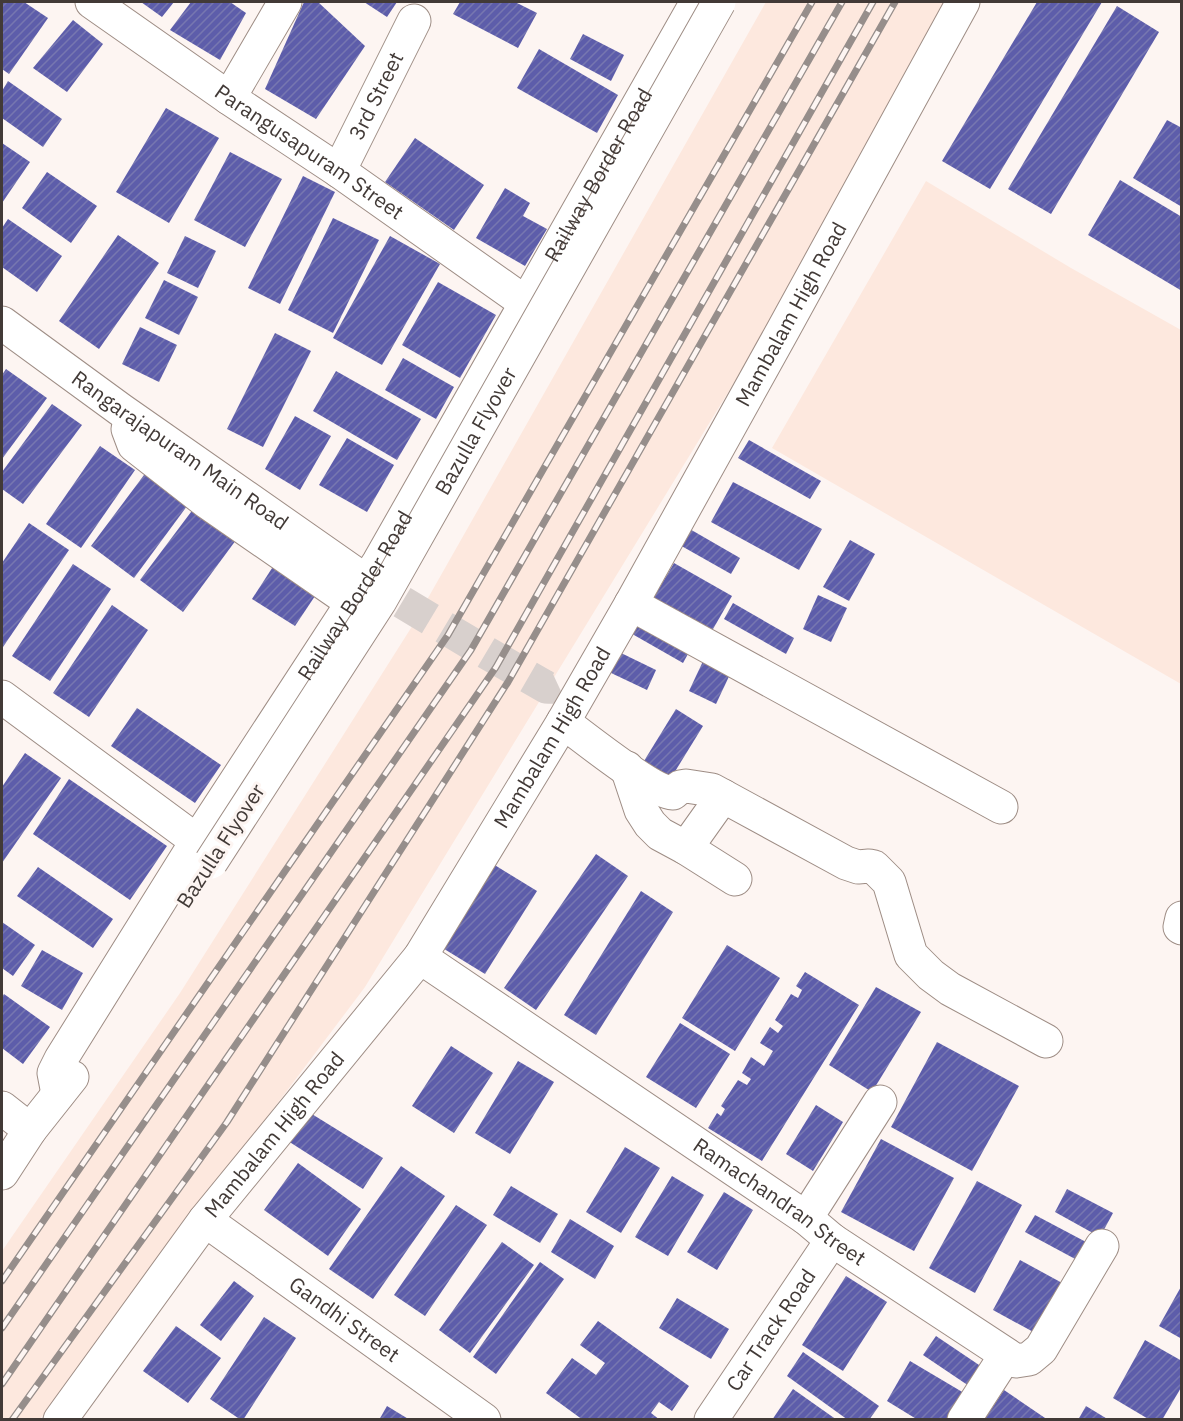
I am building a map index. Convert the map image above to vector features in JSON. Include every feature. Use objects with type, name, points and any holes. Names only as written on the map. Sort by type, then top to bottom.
[{"type":"street","name":"Parangusapuram Street","points":[[92,2],[229,98],[339,171],[526,303]]},
{"type":"street","points":[[229,98],[285,2]]},
{"type":"street","name":"Railway Border Road","points":[[58,1094],[54,1073],[61,1059],[364,580],[526,303],[697,2]]},
{"type":"street","name":"Bazulla Flyover","points":[[58,1094],[80,1065],[380,601],[720,2]]},
{"type":"street","name":"Mambalam High Road","points":[[60,1419],[205,1220],[420,957],[563,722],[631,604],[963,2]]},
{"type":"street","name":"3rd Street","points":[[339,171],[414,21]]},
{"type":"street","name":"Rangarajapuram Main Road","points":[[2,323],[121,410],[364,580]]},
{"type":"street","points":[[565,681],[661,519],[688,500]]},
{"type":"street","points":[[631,604],[1001,807]]},
{"type":"street","points":[[2,697],[197,842]]},
{"type":"street","points":[[563,722],[653,786],[668,793],[673,793],[680,787],[686,786],[712,790],[846,863],[858,867],[874,867],[889,882],[911,955],[931,975],[950,989],[1046,1041]]},
{"type":"street","points":[[627,768],[641,810],[650,824],[660,834],[735,879]]},
{"type":"street","points":[[686,848],[723,796]]},
{"type":"street","points":[[1182,918],[1180,927],[1182,928]]},
{"type":"street","name":"Ramachandran Street","points":[[420,957],[807,1218],[832,1240],[1006,1355]]},
{"type":"street","points":[[2,1173],[30,1130],[58,1094]]},
{"type":"street","points":[[807,1218],[880,1102]]},
{"type":"street","points":[[2,1108],[30,1130]]},
{"type":"street","name":"Gandhi Street","points":[[205,1220],[483,1419]]},
{"type":"street","name":"Car Track Road","points":[[711,1419],[832,1240]]},
{"type":"street","points":[[964,1419],[1006,1355],[1016,1361],[1029,1359],[1041,1349],[1102,1246]]},
{"type":"shaded area","points":[[766,2],[952,2],[812,255],[365,987],[40,1419],[2,1420],[2,1251],[180,993],[411,628]]},
{"type":"shaded area","points":[[926,181],[1071,268],[1181,330],[1181,684],[772,448]]},
{"type":"building","points":[[2,2],[24,2],[48,18],[9,74],[2,69]]},
{"type":"building","points":[[141,2],[174,2],[162,17]]},
{"type":"building","points":[[191,2],[230,2],[246,13],[220,60],[170,30]]},
{"type":"building","points":[[304,2],[318,2],[365,46],[316,119],[265,89]]},
{"type":"building","points":[[364,2],[397,2],[387,17]]},
{"type":"building","points":[[460,2],[515,2],[537,13],[518,48],[453,14]]},
{"type":"building","points":[[1037,2],[1102,2],[990,189],[942,161]]},
{"type":"building","points":[[1117,6],[1159,32],[1051,214],[1008,189]]},
{"type":"building","points":[[73,20],[103,44],[67,92],[33,68]]},
{"type":"building","points":[[583,34],[624,55],[611,81],[570,59]]},
{"type":"building","points":[[539,49],[618,95],[597,133],[517,88]]},
{"type":"building","points":[[8,81],[62,119],[43,147],[2,118],[2,91]]},
{"type":"building","points":[[166,108],[219,138],[169,223],[116,192]]},
{"type":"building","points":[[1167,120],[1182,128],[1182,207],[1133,178]]},
{"type":"building","points":[[415,138],[484,185],[454,230],[385,182]]},
{"type":"building","points":[[2,143],[30,162],[2,203]]},
{"type":"building","points":[[230,152],[282,179],[245,247],[194,220]]},
{"type":"building","points":[[47,172],[97,206],[71,243],[22,208]]},
{"type":"building","points":[[303,176],[335,192],[280,304],[248,288]]},
{"type":"building","points":[[1120,180],[1182,217],[1182,291],[1088,235]]},
{"type":"building","points":[[505,188],[530,203],[523,216],[547,229],[525,266],[476,238]]},
{"type":"building","points":[[333,218],[379,240],[333,333],[288,310]]},
{"type":"building","points":[[8,219],[62,256],[37,292],[2,267],[2,228]]},
{"type":"building","points":[[118,235],[159,263],[99,349],[59,321]]},
{"type":"building","points":[[185,236],[216,251],[198,288],[167,273]]},
{"type":"building","points":[[390,236],[440,264],[382,365],[333,338]]},
{"type":"building","points":[[164,280],[198,297],[179,335],[145,318]]},
{"type":"building","points":[[438,282],[496,315],[460,378],[402,345]]},
{"type":"building","points":[[140,327],[177,345],[159,382],[122,364]]},
{"type":"building","points":[[275,333],[311,351],[263,447],[227,429]]},
{"type":"building","points":[[403,358],[454,387],[436,419],[385,390]]},
{"type":"building","points":[[6,369],[47,398],[2,459],[2,375]]},
{"type":"building","points":[[336,371],[421,419],[397,460],[313,411]]},
{"type":"building","points":[[52,404],[82,425],[23,504],[2,489],[2,472]]},
{"type":"building","points":[[295,416],[331,436],[300,490],[265,469]]},
{"type":"building","points":[[347,438],[394,465],[367,512],[319,485]]},
{"type":"building","points":[[749,440],[821,481],[810,499],[738,458]]},
{"type":"building","points":[[100,446],[135,470],[81,548],[46,524]]},
{"type":"building","points":[[147,471],[190,502],[134,578],[91,546]]},
{"type":"building","points":[[733,482],[822,529],[799,570],[711,522]]},
{"type":"building","points":[[194,508],[236,540],[183,612],[140,580]]},
{"type":"building","points":[[29,523],[69,550],[3,647],[2,563]]},
{"type":"building","points":[[688,528],[740,558],[731,574],[678,544]]},
{"type":"building","points":[[850,540],[875,554],[849,601],[823,587]]},
{"type":"building","points":[[276,562],[319,590],[295,626],[252,599]]},
{"type":"building","points":[[674,563],[732,596],[709,636],[651,602]]},
{"type":"building","points":[[73,564],[111,589],[50,681],[12,656]]},
{"type":"building","points":[[818,595],[847,608],[831,642],[803,629]]},
{"type":"building","points":[[733,603],[794,638],[786,654],[724,619]]},
{"type":"building","points":[[112,605],[148,630],[89,717],[53,693]]},
{"type":"building","points":[[638,611],[694,643],[683,663],[627,631]]},
{"type":"building","points":[[619,652],[656,670],[647,690],[609,672]]},
{"type":"building","points":[[705,657],[732,670],[716,704],[689,691]]},
{"type":"building","points":[[137,708],[221,765],[195,803],[111,746]]},
{"type":"building","points":[[676,709],[703,726],[671,778],[644,761]]},
{"type":"building","points":[[25,753],[61,778],[2,863],[2,787]]},
{"type":"building","points":[[69,779],[167,846],[130,900],[33,834]]},
{"type":"building","points":[[596,854],[628,876],[536,1010],[504,988]]},
{"type":"building","points":[[493,864],[537,891],[485,974],[441,947]]},
{"type":"building","points":[[38,867],[113,919],[93,948],[17,896]]},
{"type":"building","points":[[641,891],[673,912],[596,1035],[564,1015]]},
{"type":"building","points":[[2,922],[35,945],[13,976],[2,968]]},
{"type":"building","points":[[727,945],[780,978],[735,1051],[682,1018]]},
{"type":"building","points":[[42,950],[83,973],[62,1010],[21,986]]},
{"type":"building","points":[[805,972],[859,1005],[762,1161],[708,1128],[717,1113],[721,1116],[725,1109],[721,1106],[738,1080],[747,1085],[751,1079],[742,1073],[751,1057],[764,1066],[773,1051],[760,1043],[770,1027],[778,1033],[783,1026],[775,1020],[791,994],[798,998],[802,990],[796,986]]},
{"type":"building","points":[[876,987],[921,1012],[872,1092],[829,1065]]},
{"type":"building","points":[[4,994],[50,1027],[23,1064],[2,1048],[2,997]]},
{"type":"building","points":[[680,1023],[730,1054],[696,1108],[646,1077]]},
{"type":"building","points":[[937,1042],[1019,1086],[972,1171],[891,1127]]},
{"type":"building","points":[[451,1046],[493,1073],[454,1133],[412,1106]]},
{"type":"building","points":[[518,1061],[554,1082],[510,1154],[475,1133]]},
{"type":"building","points":[[816,1105],[843,1122],[813,1171],[786,1154]]},
{"type":"building","points":[[307,1111],[383,1158],[363,1189],[288,1141]]},
{"type":"building","points":[[881,1139],[954,1178],[914,1251],[841,1212]]},
{"type":"building","points":[[625,1147],[660,1168],[621,1233],[586,1212]]},
{"type":"building","points":[[298,1163],[361,1209],[328,1256],[264,1210]]},
{"type":"building","points":[[401,1166],[445,1196],[373,1299],[329,1269]]},
{"type":"building","points":[[672,1176],[704,1195],[668,1256],[635,1237]]},
{"type":"building","points":[[977,1181],[1022,1205],[975,1293],[929,1268]]},
{"type":"building","points":[[511,1186],[558,1214],[540,1243],[493,1215]]},
{"type":"building","points":[[1067,1189],[1113,1213],[1100,1237],[1055,1212]]},
{"type":"building","points":[[724,1192],[753,1210],[717,1270],[687,1252]]},
{"type":"building","points":[[456,1205],[487,1225],[425,1316],[394,1295]]},
{"type":"building","points":[[1035,1215],[1086,1242],[1077,1260],[1025,1232]]},
{"type":"building","points":[[570,1219],[614,1246],[595,1279],[551,1252]]},
{"type":"building","points":[[502,1242],[534,1265],[470,1353],[439,1330]]},
{"type":"building","points":[[1020,1260],[1064,1284],[1037,1334],[993,1310]]},
{"type":"building","points":[[540,1262],[564,1279],[496,1374],[473,1357]]},
{"type":"building","points":[[846,1276],[887,1302],[843,1371],[802,1345]]},
{"type":"building","points":[[234,1281],[254,1296],[221,1341],[200,1325]]},
{"type":"building","points":[[1182,1285],[1182,1339],[1159,1326]]},
{"type":"building","points":[[677,1298],[729,1329],[711,1359],[659,1328]]},
{"type":"building","points":[[264,1317],[296,1338],[241,1420],[210,1399]]},
{"type":"building","points":[[598,1321],[689,1386],[672,1411],[659,1402],[651,1413],[660,1420],[583,1420],[546,1393],[572,1358],[596,1375],[605,1363],[580,1345]]},
{"type":"building","points":[[176,1326],[221,1358],[188,1403],[143,1371]]},
{"type":"building","points":[[936,1336],[982,1367],[969,1386],[923,1355]]},
{"type":"building","points":[[1145,1340],[1182,1361],[1182,1386],[1162,1420],[1150,1420],[1113,1398]]},
{"type":"building","points":[[803,1352],[879,1406],[869,1420],[848,1420],[787,1376]]},
{"type":"building","points":[[910,1361],[964,1393],[948,1420],[918,1420],[887,1401]]},
{"type":"building","points":[[793,1389],[837,1420],[772,1420]]},
{"type":"building","points":[[1004,1390],[1048,1420],[984,1420]]},
{"type":"building","points":[[387,1406],[410,1420],[379,1420]]},
{"type":"building","points":[[1086,1406],[1109,1420],[1078,1420]]},
{"type":"tunnel","points":[[360,577],[546,687],[557,687],[565,681]]},
{"type":"railway","points":[[2,1281],[448,635],[812,2]]},
{"type":"railway","points":[[2,1328],[471,650],[842,2]]},
{"type":"railway","points":[[2,1384],[496,667],[873,2]]},
{"type":"railway","points":[[12,1420],[227,1122],[508,682],[895,2]]}]
